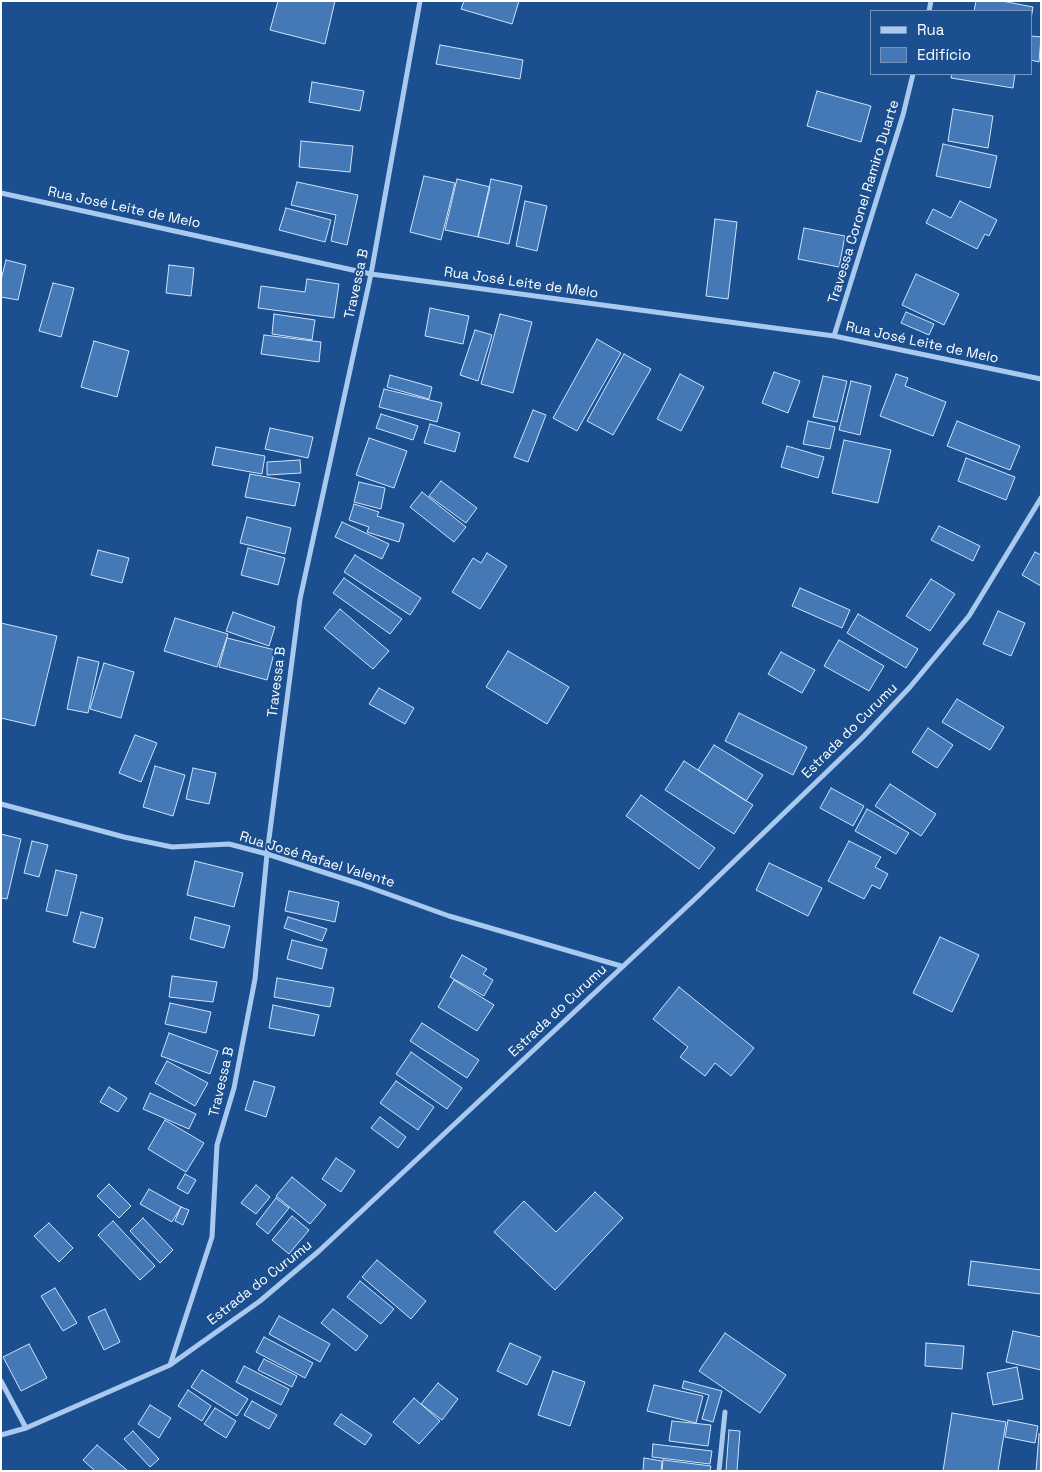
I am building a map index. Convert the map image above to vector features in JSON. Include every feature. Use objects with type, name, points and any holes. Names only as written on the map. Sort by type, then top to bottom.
[{"type":"street","name":"Travessa B","points":[[170,1365],[212,1237],[217,1146],[234,1088],[254,979],[267,854],[300,599],[371,274],[420,1]]},
{"type":"street","name":"Travessa Coronel Ramiro Duarte","points":[[834,336],[903,115],[913,75]]},
{"type":"street","name":"Rua José Leite de Melo","points":[[1,193],[371,274],[834,336],[1041,379]]},
{"type":"street","name":"Estrada do Curumu","points":[[1,1435],[26,1428],[170,1365],[260,1301],[319,1251],[697,898],[842,757],[910,687],[969,616],[1041,498]]},
{"type":"street","name":"Rua José Rafael Valente","points":[[1,804],[172,848],[229,844],[267,854],[360,884],[449,916],[622,966]]},
{"type":"street","points":[[1,1381],[26,1428]]},
{"type":"street","points":[[719,1471],[725,1412]]},
{"type":"building","points":[[278,1],[335,1],[325,44],[270,30]]},
{"type":"building","points":[[464,1],[519,1],[512,24],[461,9]]},
{"type":"building","points":[[976,1],[1002,1],[1033,7],[1032,13],[1032,10],[974,10]]},
{"type":"building","points":[[1032,36],[1041,37],[1039,62],[1032,60]]},
{"type":"building","points":[[440,45],[523,60],[520,79],[436,64]]},
{"type":"building","points":[[952,75],[1015,75],[1013,88],[951,78]]},
{"type":"building","points":[[312,82],[364,91],[360,111],[309,102]]},
{"type":"building","points":[[817,91],[871,106],[861,142],[807,126]]},
{"type":"building","points":[[953,109],[993,116],[988,148],[948,141]]},
{"type":"building","points":[[301,141],[353,146],[350,172],[299,167]]},
{"type":"building","points":[[943,144],[997,156],[990,188],[936,176]]},
{"type":"building","points":[[424,176],[455,183],[441,240],[410,232]]},
{"type":"building","points":[[457,179],[490,187],[478,237],[445,230]]},
{"type":"building","points":[[491,179],[522,186],[509,244],[478,237]]},
{"type":"building","points":[[297,182],[358,195],[347,245],[331,241],[336,215],[291,205]]},
{"type":"building","points":[[525,201],[547,206],[537,251],[516,246]]},
{"type":"building","points":[[960,201],[997,220],[989,236],[985,234],[977,249],[926,223],[933,209],[951,218]]},
{"type":"building","points":[[286,208],[331,220],[325,242],[279,230]]},
{"type":"building","points":[[715,219],[737,222],[728,299],[706,296]]},
{"type":"building","points":[[804,228],[845,236],[839,267],[798,259]]},
{"type":"building","points":[[6,260],[26,265],[18,300],[1,297],[1,280]]},
{"type":"building","points":[[169,265],[194,268],[191,296],[166,293]]},
{"type":"building","points":[[916,274],[959,294],[944,325],[902,305]]},
{"type":"building","points":[[307,279],[339,284],[334,318],[258,308],[261,286],[305,292]]},
{"type":"building","points":[[53,283],[74,288],[61,337],[39,331]]},
{"type":"building","points":[[430,308],[469,316],[463,344],[425,336]]},
{"type":"building","points":[[906,312],[934,324],[929,335],[901,323]]},
{"type":"building","points":[[274,314],[315,320],[312,340],[272,334]]},
{"type":"building","points":[[500,314],[532,322],[513,393],[481,384]]},
{"type":"building","points":[[475,330],[492,335],[478,381],[460,375]]},
{"type":"building","points":[[264,335],[321,342],[319,362],[261,354]]},
{"type":"building","points":[[597,339],[621,353],[577,431],[553,418]]},
{"type":"building","points":[[94,341],[129,351],[117,397],[81,387]]},
{"type":"building","points":[[624,354],[651,369],[613,435],[587,421]]},
{"type":"building","points":[[774,372],[800,381],[788,413],[762,403]]},
{"type":"building","points":[[680,374],[704,387],[681,431],[657,419]]},
{"type":"building","points":[[896,374],[908,378],[905,386],[946,402],[933,436],[880,416]]},
{"type":"building","points":[[390,375],[432,387],[429,399],[387,387]]},
{"type":"building","points":[[823,376],[847,381],[837,422],[813,417]]},
{"type":"building","points":[[851,381],[871,386],[860,435],[839,430]]},
{"type":"building","points":[[384,389],[442,403],[437,422],[379,407]]},
{"type":"building","points":[[533,410],[546,415],[528,462],[514,457]]},
{"type":"building","points":[[381,414],[418,426],[413,440],[376,428]]},
{"type":"building","points":[[808,421],[835,427],[830,449],[803,444]]},
{"type":"building","points":[[957,421],[1020,446],[1010,470],[947,446]]},
{"type":"building","points":[[430,424],[460,433],[455,452],[424,443]]},
{"type":"building","points":[[270,428],[313,437],[308,458],[265,449]]},
{"type":"building","points":[[369,438],[407,451],[394,488],[356,475]]},
{"type":"building","points":[[844,440],[891,450],[878,503],[832,493]]},
{"type":"building","points":[[787,446],[824,457],[818,478],[781,467]]},
{"type":"building","points":[[216,447],[265,456],[262,474],[212,465]]},
{"type":"building","points":[[966,458],[1015,477],[1006,500],[958,481]]},
{"type":"building","points":[[300,460],[301,473],[267,475],[267,462]]},
{"type":"building","points":[[250,474],[300,483],[295,506],[245,497]]},
{"type":"building","points":[[441,481],[477,508],[466,523],[429,496]]},
{"type":"building","points":[[359,482],[385,488],[381,509],[354,502]]},
{"type":"building","points":[[422,492],[466,527],[454,542],[410,507]]},
{"type":"building","points":[[354,504],[379,512],[377,516],[404,524],[399,542],[367,532],[369,527],[349,520]]},
{"type":"building","points":[[247,517],[291,528],[285,554],[240,543]]},
{"type":"building","points":[[342,522],[389,544],[382,559],[335,537]]},
{"type":"building","points":[[939,526],[980,546],[973,561],[931,540]]},
{"type":"building","points":[[248,548],[285,558],[278,585],[241,575]]},
{"type":"building","points":[[98,550],[129,558],[122,583],[91,575]]},
{"type":"building","points":[[1035,552],[1041,555],[1041,586],[1022,575]]},
{"type":"building","points":[[487,553],[507,566],[480,609],[452,592],[473,558],[481,563]]},
{"type":"building","points":[[355,555],[421,598],[410,615],[344,572]]},
{"type":"building","points":[[344,578],[402,619],[390,634],[333,593]]},
{"type":"building","points":[[931,579],[955,594],[930,631],[906,616]]},
{"type":"building","points":[[800,588],[850,610],[842,628],[792,606]]},
{"type":"building","points":[[340,609],[389,651],[373,669],[324,628]]},
{"type":"building","points":[[998,611],[1025,623],[1011,656],[983,644]]},
{"type":"building","points":[[233,612],[275,627],[269,646],[226,631]]},
{"type":"building","points":[[858,614],[918,649],[906,668],[847,633]]},
{"type":"building","points":[[175,618],[228,634],[217,667],[164,651]]},
{"type":"building","points":[[1,623],[57,636],[35,726],[1,718]]},
{"type":"building","points":[[227,638],[275,650],[267,680],[219,667]]},
{"type":"building","points":[[839,640],[884,666],[869,691],[824,666]]},
{"type":"building","points":[[508,651],[569,687],[547,724],[486,687]]},
{"type":"building","points":[[781,652],[815,670],[802,693],[768,674]]},
{"type":"building","points":[[78,657],[99,662],[88,713],[67,709]]},
{"type":"building","points":[[104,663],[134,672],[121,718],[90,709]]},
{"type":"building","points":[[379,688],[414,708],[405,724],[369,704]]},
{"type":"building","points":[[957,699],[1004,727],[990,750],[942,722]]},
{"type":"building","points":[[739,713],[807,747],[793,775],[725,741]]},
{"type":"building","points":[[928,728],[953,745],[937,768],[912,752]]},
{"type":"building","points":[[135,735],[157,743],[141,782],[119,773]]},
{"type":"building","points":[[714,745],[763,775],[746,801],[698,770]]},
{"type":"building","points":[[684,761],[753,805],[734,834],[665,790]]},
{"type":"building","points":[[155,766],[185,775],[173,816],[143,807]]},
{"type":"building","points":[[193,768],[216,773],[209,804],[186,799]]},
{"type":"building","points":[[890,784],[936,814],[921,836],[875,806]]},
{"type":"building","points":[[831,788],[864,806],[853,826],[820,808]]},
{"type":"building","points":[[641,795],[715,848],[699,869],[626,816]]},
{"type":"building","points":[[867,809],[909,833],[896,854],[855,831]]},
{"type":"building","points":[[1,834],[21,839],[7,899],[1,898]]},
{"type":"building","points":[[32,841],[48,845],[39,877],[24,873]]},
{"type":"building","points":[[849,841],[881,857],[875,867],[888,874],[880,889],[872,885],[864,899],[828,881]]},
{"type":"building","points":[[195,861],[243,873],[234,907],[187,895]]},
{"type":"building","points":[[769,863],[822,888],[808,916],[756,890]]},
{"type":"building","points":[[56,870],[77,875],[67,916],[46,911]]},
{"type":"building","points":[[289,891],[339,902],[335,922],[285,911]]},
{"type":"building","points":[[81,912],[103,918],[95,948],[73,942]]},
{"type":"building","points":[[195,917],[230,926],[224,948],[190,939]]},
{"type":"building","points":[[288,917],[327,929],[322,941],[284,928]]},
{"type":"building","points":[[940,937],[979,955],[952,1012],[913,993]]},
{"type":"building","points":[[292,940],[327,949],[322,969],[287,959]]},
{"type":"building","points":[[462,955],[487,969],[483,974],[493,980],[484,996],[450,977]]},
{"type":"building","points":[[172,976],[217,982],[213,1002],[169,997]]},
{"type":"building","points":[[277,978],[334,988],[330,1007],[274,997]]},
{"type":"building","points":[[454,980],[494,1005],[477,1031],[438,1007]]},
{"type":"building","points":[[679,987],[754,1048],[731,1076],[715,1063],[705,1076],[680,1057],[688,1047],[653,1019]]},
{"type":"building","points":[[170,1003],[211,1012],[206,1033],[165,1024]]},
{"type":"building","points":[[273,1005],[319,1015],[314,1036],[269,1028]]},
{"type":"building","points":[[422,1023],[479,1060],[467,1078],[410,1041]]},
{"type":"building","points":[[169,1033],[218,1051],[210,1074],[161,1056]]},
{"type":"building","points":[[411,1052],[462,1088],[447,1109],[396,1074]]},
{"type":"building","points":[[167,1061],[208,1083],[195,1106],[155,1083]]},
{"type":"building","points":[[254,1081],[275,1087],[266,1117],[245,1110]]},
{"type":"building","points":[[396,1081],[434,1107],[418,1130],[380,1103]]},
{"type":"building","points":[[109,1087],[127,1098],[118,1112],[100,1102]]},
{"type":"building","points":[[150,1093],[196,1114],[189,1129],[143,1109]]},
{"type":"building","points":[[380,1117],[406,1137],[398,1148],[371,1128]]},
{"type":"building","points":[[165,1120],[204,1143],[186,1172],[148,1149]]},
{"type":"building","points":[[336,1158],[355,1171],[341,1192],[322,1179]]},
{"type":"building","points":[[185,1174],[196,1180],[188,1194],[177,1188]]},
{"type":"building","points":[[292,1177],[326,1205],[310,1224],[276,1196]]},
{"type":"building","points":[[109,1184],[131,1206],[119,1218],[97,1196]]},
{"type":"building","points":[[256,1185],[270,1197],[256,1214],[241,1203]]},
{"type":"building","points":[[149,1189],[181,1207],[172,1222],[140,1204]]},
{"type":"building","points":[[595,1192],[623,1218],[555,1290],[494,1232],[524,1201],[556,1232]]},
{"type":"building","points":[[276,1198],[289,1208],[268,1234],[256,1224]]},
{"type":"building","points":[[181,1207],[189,1210],[183,1225],[175,1221]]},
{"type":"building","points":[[292,1216],[309,1230],[289,1254],[272,1240]]},
{"type":"building","points":[[143,1218],[173,1250],[160,1263],[130,1231]]},
{"type":"building","points":[[113,1221],[155,1266],[140,1280],[98,1235]]},
{"type":"building","points":[[49,1223],[73,1248],[59,1262],[34,1236]]},
{"type":"building","points":[[377,1260],[426,1301],[411,1319],[362,1277]]},
{"type":"building","points":[[971,1261],[1041,1270],[1041,1294],[968,1285]]},
{"type":"building","points":[[360,1281],[394,1309],[381,1324],[347,1297]]},
{"type":"building","points":[[55,1288],[77,1323],[63,1331],[41,1296]]},
{"type":"building","points":[[105,1309],[120,1342],[104,1350],[88,1317]]},
{"type":"building","points":[[333,1309],[368,1336],[356,1351],[321,1323]]},
{"type":"building","points":[[279,1316],[330,1344],[320,1362],[269,1334]]},
{"type":"building","points":[[1013,1331],[1041,1337],[1041,1370],[1006,1362]]},
{"type":"building","points":[[725,1333],[786,1375],[760,1413],[699,1371]]},
{"type":"building","points":[[264,1337],[313,1363],[305,1378],[256,1352]]},
{"type":"building","points":[[510,1343],[541,1357],[527,1385],[497,1371]]},
{"type":"building","points":[[926,1343],[964,1346],[962,1369],[925,1366]]},
{"type":"building","points":[[29,1344],[47,1378],[21,1391],[3,1357]]},
{"type":"building","points":[[264,1359],[297,1376],[292,1387],[258,1370]]},
{"type":"building","points":[[244,1366],[289,1389],[281,1405],[236,1382]]},
{"type":"building","points":[[1017,1367],[1023,1399],[993,1405],[987,1373]]},
{"type":"building","points":[[202,1370],[248,1399],[237,1416],[191,1387]]},
{"type":"building","points":[[553,1371],[585,1382],[570,1426],[538,1415]]},
{"type":"building","points":[[684,1381],[722,1391],[713,1422],[702,1419],[709,1395],[682,1388]]},
{"type":"building","points":[[438,1383],[458,1399],[442,1420],[421,1404]]},
{"type":"building","points":[[654,1385],[703,1396],[696,1423],[647,1411]]},
{"type":"building","points":[[188,1390],[211,1406],[202,1421],[178,1406]]},
{"type":"building","points":[[414,1398],[440,1421],[419,1444],[393,1422]]},
{"type":"building","points":[[252,1401],[277,1415],[269,1429],[244,1415]]},
{"type":"building","points":[[150,1405],[171,1418],[159,1438],[138,1424]]},
{"type":"building","points":[[215,1408],[236,1421],[226,1438],[204,1424]]},
{"type":"building","points":[[952,1413],[1006,1422],[998,1471],[943,1471]]},
{"type":"building","points":[[341,1414],[372,1435],[365,1445],[334,1424]]},
{"type":"building","points":[[1008,1420],[1038,1426],[1035,1443],[1005,1437]]},
{"type":"building","points":[[672,1421],[711,1425],[708,1446],[669,1441]]},
{"type":"building","points":[[729,1430],[740,1431],[737,1471],[726,1471]]},
{"type":"building","points":[[133,1431],[159,1459],[150,1467],[124,1439]]},
{"type":"building","points":[[1039,1434],[1041,1434],[1041,1471],[1036,1471]]},
{"type":"building","points":[[653,1444],[712,1451],[710,1464],[652,1457]]},
{"type":"building","points":[[97,1445],[128,1471],[95,1471],[83,1460]]},
{"type":"building","points":[[644,1458],[662,1461],[661,1471],[643,1471]]},
{"type":"building","points":[[663,1460],[711,1466],[710,1471],[662,1471]]}]
